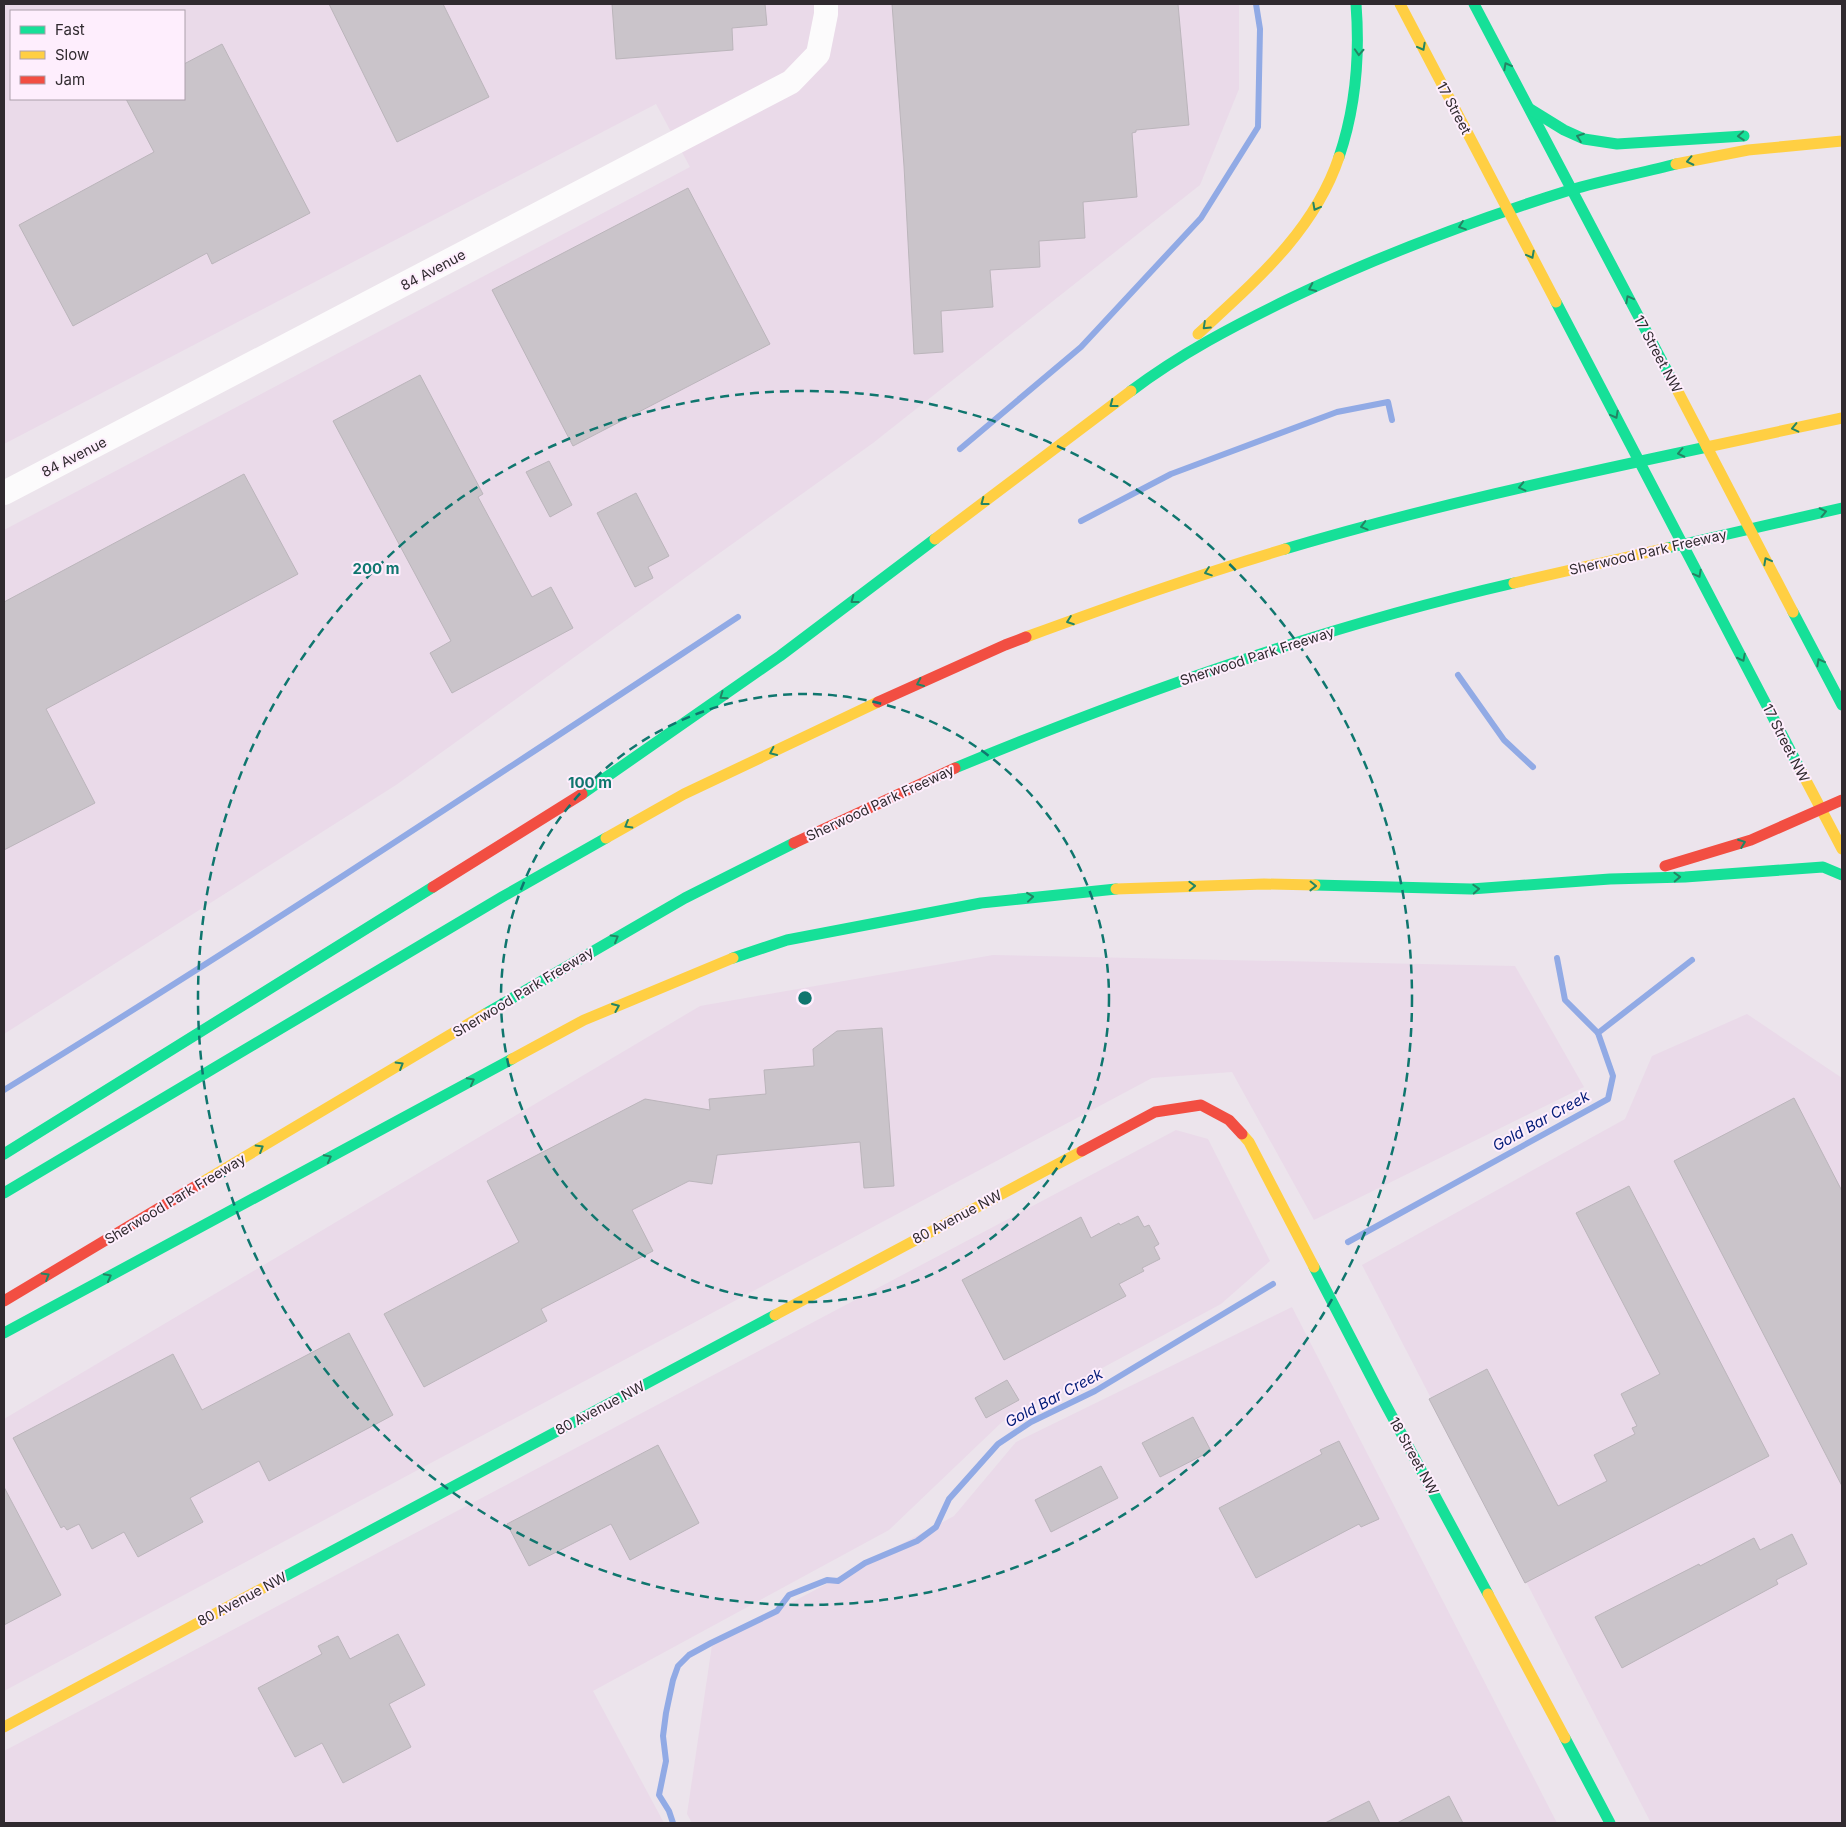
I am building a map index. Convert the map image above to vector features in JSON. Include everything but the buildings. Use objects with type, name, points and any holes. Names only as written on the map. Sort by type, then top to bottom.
[{"type":"main road","points":[[4,1154],[598,782],[780,656],[1152,375],[1243,292],[1281,253],[1311,216],[1332,177],[1347,130],[1356,88],[1359,43],[1356,4]]},
{"type":"main road","name":"17 Street","points":[[1400,4],[1508,212]]},
{"type":"main road","name":"17 Street NW","points":[[1474,4],[1842,705]]},
{"type":"main road","points":[[1530,109],[1564,130],[1584,139],[1617,144],[1760,135]]},
{"type":"main road","points":[[1817,132],[1842,133]]},
{"type":"main road","points":[[1152,375],[1229,328],[1333,278],[1434,236],[1571,190],[1689,161],[1799,144],[1842,141]]},
{"type":"main road","name":"17 Street NW","points":[[1508,212],[1842,850]]},
{"type":"main road","points":[[4,1193],[502,897],[684,794],[905,689],[1005,645],[1116,604],[1228,566],[1360,527],[1580,474],[1842,418]]},
{"type":"main road","name":"Sherwood Park Freeway","points":[[4,1301],[570,964],[685,898],[809,836],[945,772],[1076,718],[1197,675],[1326,634],[1471,593],[1842,508]]},
{"type":"main road","points":[[1610,879],[1738,845],[1842,800]]},
{"type":"main road","points":[[4,1333],[584,1020],[724,960],[787,940],[981,902],[1109,889],[1264,884],[1471,889],[1610,879],[1685,877],[1823,866],[1842,874]]},
{"type":"main road","name":"80 Avenue NW","points":[[4,1727],[1156,1112],[1201,1105]]},
{"type":"main road","name":"18 Street NW","points":[[1201,1105],[1229,1120],[1249,1142],[1380,1394],[1610,1823]]},
{"type":"street","name":"84 Avenue","points":[[4,493],[791,82],[818,54],[826,9]]},
{"type":"shaded area","points":[[4,4],[1239,4],[1239,89],[1200,185],[873,443],[396,785],[4,1034],[4,530],[690,167],[656,104],[4,444]]},
{"type":"shaded area","points":[[993,955],[1515,966],[1584,1087],[1314,1220],[1232,1072],[1152,1078],[4,1691],[4,1419],[700,1006]]},
{"type":"shaded area","points":[[1747,1014],[1842,1078],[1842,1823],[1651,1823],[1362,1265],[1625,1119],[1652,1056]]},
{"type":"shaded area","points":[[1176,1130],[1208,1139],[1270,1261],[1221,1304],[1002,1422],[889,1530],[593,1691],[664,1823],[4,1823],[4,1751]]},
{"type":"shaded area","points":[[1292,1307],[1557,1823],[692,1823],[687,1814],[712,1645],[954,1516],[1016,1442]]},
{"type":"waterway","points":[[960,449],[1081,347],[1201,218],[1258,127],[1260,29],[1256,4]]},
{"type":"waterway","points":[[1081,521],[1171,474],[1337,412],[1388,402],[1392,420]]},
{"type":"waterway","points":[[4,1090],[281,916],[738,617]]},
{"type":"waterway","points":[[1458,675],[1504,740],[1533,767]]},
{"type":"waterway","points":[[1557,958],[1565,1000],[1598,1033]]},
{"type":"waterway","name":"Gold Bar Creek","points":[[1348,1242],[1608,1099],[1613,1076],[1598,1033],[1692,960]]},
{"type":"waterway","name":"Gold Bar Creek","points":[[673,1823],[669,1811],[659,1795],[666,1761],[663,1736],[673,1680],[678,1666],[689,1655],[777,1611],[789,1595],[827,1580],[838,1581],[865,1563],[917,1541],[936,1527],[949,1499],[998,1444],[1031,1422],[1095,1391],[1273,1284]]},
{"type":"traffic: fast","points":[[1339,157],[1353,100],[1357,62],[1356,4]]},
{"type":"traffic: fast","points":[[1474,4],[1673,382]]},
{"type":"traffic: fast","points":[[1530,109],[1564,130],[1584,139],[1617,144],[1744,136]]},
{"type":"traffic: fast","points":[[1131,391],[1188,352],[1229,330],[1325,282],[1394,253],[1499,213],[1570,190],[1676,164]]},
{"type":"traffic: fast","points":[[1556,302],[1801,771]]},
{"type":"traffic: fast","points":[[1285,549],[1442,507],[1707,447]]},
{"type":"traffic: fast","points":[[1667,548],[1842,508]]},
{"type":"traffic: fast","points":[[582,794],[780,656],[935,539]]},
{"type":"traffic: fast","points":[[955,768],[1023,740],[1231,664],[1371,620],[1514,583]]},
{"type":"traffic: fast","points":[[1793,612],[1842,705]]},
{"type":"traffic: fast","points":[[4,1193],[502,897],[606,838]]},
{"type":"traffic: fast","points":[[485,1014],[685,898],[794,843]]},
{"type":"traffic: fast","points":[[1315,885],[1471,889],[1823,867],[1842,875]]},
{"type":"traffic: fast","points":[[4,1154],[433,887]]},
{"type":"traffic: fast","points":[[733,958],[787,940],[981,903],[1116,889]]},
{"type":"traffic: fast","points":[[4,1333],[512,1059]]},
{"type":"traffic: fast","points":[[1314,1267],[1488,1594]]},
{"type":"traffic: fast","points":[[278,1580],[775,1315]]},
{"type":"traffic: fast","points":[[1565,1738],[1610,1823]]},
{"type":"traffic: slow","points":[[1400,4],[1556,302]]},
{"type":"traffic: slow","points":[[1676,164],[1748,150],[1842,141]]},
{"type":"traffic: slow","points":[[1198,334],[1261,275],[1298,232],[1328,184],[1339,157]]},
{"type":"traffic: slow","points":[[1673,382],[1793,612]]},
{"type":"traffic: slow","points":[[935,539],[1131,391]]},
{"type":"traffic: slow","points":[[1707,447],[1842,418]]},
{"type":"traffic: slow","points":[[1514,583],[1667,548]]},
{"type":"traffic: slow","points":[[1026,637],[1122,602],[1285,549]]},
{"type":"traffic: slow","points":[[606,838],[684,794],[878,702]]},
{"type":"traffic: slow","points":[[1801,771],[1842,849]]},
{"type":"traffic: slow","points":[[1116,889],[1264,884],[1315,885]]},
{"type":"traffic: slow","points":[[512,1059],[584,1020],[733,958]]},
{"type":"traffic: slow","points":[[201,1183],[485,1014]]},
{"type":"traffic: slow","points":[[1242,1134],[1249,1142],[1314,1267]]},
{"type":"traffic: slow","points":[[775,1315],[1082,1151]]},
{"type":"traffic: slow","points":[[4,1727],[278,1580]]},
{"type":"traffic: slow","points":[[1488,1594],[1565,1738]]},
{"type":"traffic: jam","points":[[878,702],[1026,637]]},
{"type":"traffic: jam","points":[[794,843],[955,768]]},
{"type":"traffic: jam","points":[[433,887],[582,794]]},
{"type":"traffic: jam","points":[[1665,866],[1751,840],[1842,800]]},
{"type":"traffic: jam","points":[[1082,1151],[1155,1112],[1201,1105],[1229,1120],[1242,1134]]},
{"type":"traffic: jam","points":[[4,1301],[201,1183]]}]
